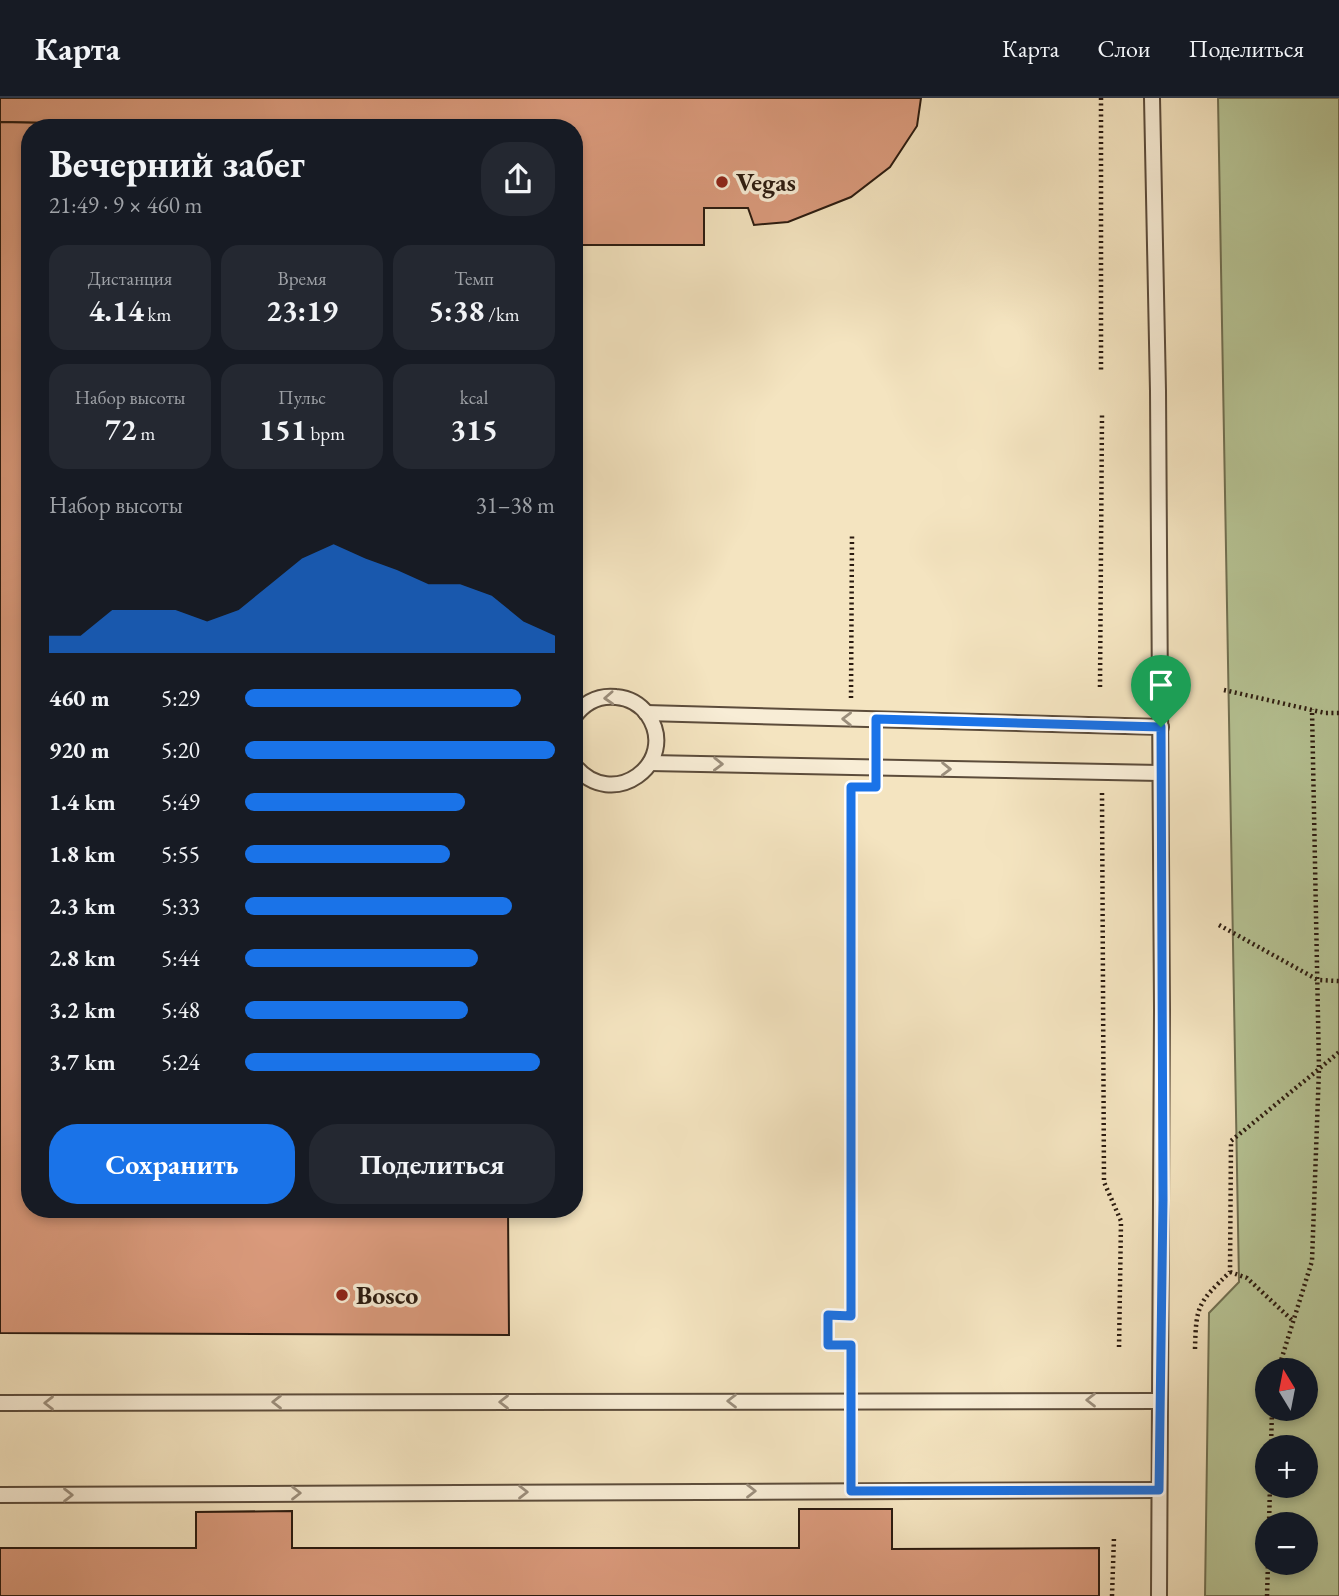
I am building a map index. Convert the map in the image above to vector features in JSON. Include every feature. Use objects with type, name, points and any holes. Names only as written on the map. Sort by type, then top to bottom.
[{"type":"lane","points":[[1152,98],[1161,727],[1163,1200],[1159,1596]]},
{"type":"lane","points":[[583,708],[589,702],[611,696],[633,702],[646,713],[656,740],[650,763],[634,779],[612,785],[589,779],[583,773]]},
{"type":"lane","points":[[646,713],[1161,727]]},
{"type":"lane","points":[[650,763],[1160,773]]},
{"type":"lane","points":[[0,1403],[1159,1401]]},
{"type":"lane","points":[[0,1495],[1159,1490]]},
{"type":"path","points":[[1101,98],[1101,370]]},
{"type":"path","points":[[1100,687],[1101,414]]},
{"type":"path","points":[[852,534],[851,698],[876,698],[876,719]]},
{"type":"path","points":[[1224,690],[1325,713],[1339,713]]},
{"type":"path","points":[[1282,1358],[1312,1261],[1319,1069],[1312,709]]},
{"type":"path","points":[[851,1491],[851,1345],[828,1345],[828,1315],[851,1316],[851,787],[876,787],[876,767]]},
{"type":"path","points":[[1102,784],[1104,1182],[1121,1221],[1119,1349]]},
{"type":"path","points":[[1219,925],[1318,980],[1339,981]]},
{"type":"path","points":[[1195,1349],[1196,1314],[1209,1293],[1230,1272],[1231,1141],[1339,1052]]},
{"type":"path","points":[[1230,1272],[1247,1278],[1293,1321]]},
{"type":"path","points":[[1112,1596],[1114,1537]]},
{"type":"path","points":[[1267,1596],[1268,1575]]},
{"type":"green space","points":[[1218,98],[1339,98],[1339,1596],[1205,1596],[1209,1313],[1239,1282]]},
{"type":"building","name":"Vegas","points":[[0,98],[921,98],[917,126],[890,167],[851,197],[788,222],[754,225],[748,208],[704,208],[704,245],[583,245],[583,119],[21,119],[21,122],[0,122]]},
{"type":"building","points":[[0,122],[21,122],[21,1218],[508,1218],[509,1335],[0,1333]]},
{"type":"building","points":[[799,1509],[892,1509],[892,1549],[1099,1548],[1099,1596],[0,1596],[0,1548],[196,1548],[196,1512],[292,1511],[292,1548],[799,1548]]},
{"type":"place","name":"Vegas","points":[[722,182]]},
{"type":"place","name":"Bosco","points":[[342,1295]]},
{"type":"route","points":[[876,719],[1161,727],[1163,1200],[1159,1490],[851,1491],[851,1345],[828,1345],[828,1315],[851,1316],[851,787],[876,787],[876,719]]}]
